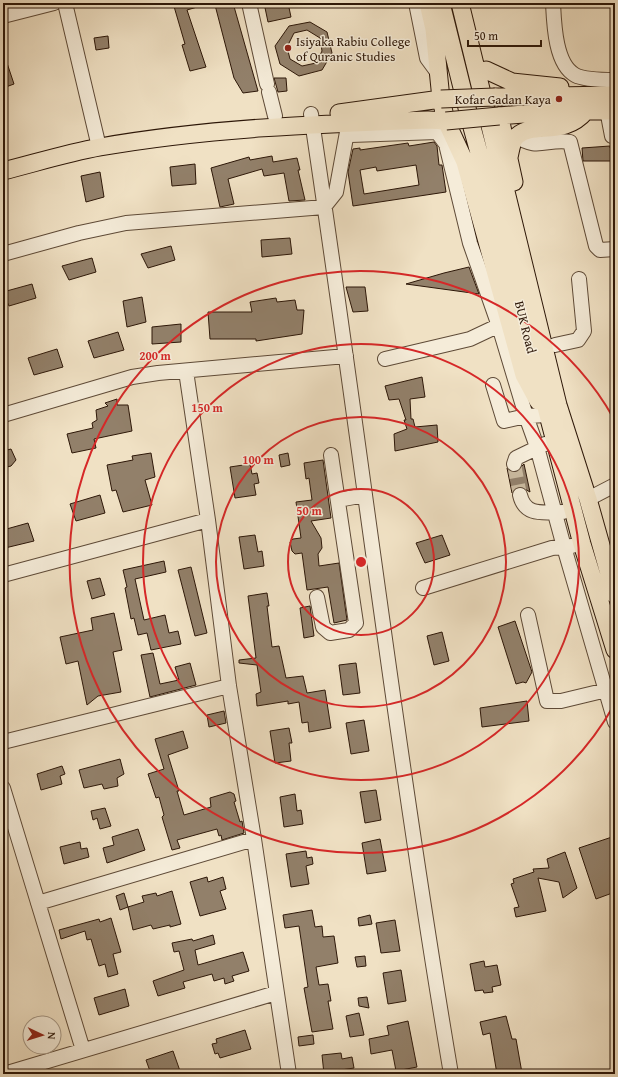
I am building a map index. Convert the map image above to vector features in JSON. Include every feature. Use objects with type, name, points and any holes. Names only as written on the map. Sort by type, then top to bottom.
[{"type":"main road","points":[[428,3],[434,29],[441,99],[446,121],[465,162],[503,324],[533,393],[553,410],[559,380],[555,345],[523,224],[499,116],[466,3]]},
{"type":"main road","name":"BUK Road","points":[[441,3],[470,120],[506,251],[553,410],[588,499],[615,595]]},
{"type":"main road","name":"BUK Road","points":[[460,3],[553,410],[554,440],[582,544],[615,650]]},
{"type":"main road","points":[[486,70],[512,82],[561,87],[584,103]]},
{"type":"main road","points":[[3,161],[186,125],[275,116],[312,119],[346,128],[428,120],[446,121],[563,111],[584,103],[615,95]]},
{"type":"main road","points":[[3,171],[98,142],[276,126],[345,113],[441,99],[494,97],[584,103],[611,111]]},
{"type":"main road","points":[[509,156],[512,144],[517,136],[528,131],[569,126],[578,120],[584,103]]},
{"type":"street","points":[[3,16],[54,3]]},
{"type":"street","points":[[65,3],[98,142]]},
{"type":"street","points":[[249,3],[275,116]]},
{"type":"street","points":[[416,3],[427,58],[438,73]]},
{"type":"street","points":[[553,3],[558,48],[566,67],[575,75],[615,80]]},
{"type":"street","points":[[611,111],[612,136],[615,137]]},
{"type":"street","points":[[312,119],[411,830],[450,1074]]},
{"type":"street","points":[[3,254],[79,233],[126,223],[324,207],[336,192],[346,128]]},
{"type":"street","points":[[346,128],[351,136],[437,132],[446,144],[470,243],[503,324],[526,416],[537,447],[564,547],[610,689],[615,722]]},
{"type":"street","points":[[517,136],[533,145],[558,140],[570,142],[573,148],[596,246],[600,250],[615,249]]},
{"type":"street","points":[[555,345],[578,340],[584,331],[579,279]]},
{"type":"street","points":[[385,359],[470,339],[503,324]]},
{"type":"street","points":[[3,415],[132,377],[158,373],[346,356]]},
{"type":"street","points":[[186,371],[208,520],[229,686],[254,839],[289,1074]]},
{"type":"street","points":[[493,385],[504,421],[553,410]]},
{"type":"street","points":[[514,464],[516,458],[554,440]]},
{"type":"street","points":[[317,597],[323,627],[330,633],[349,630],[356,623],[331,455]]},
{"type":"street","points":[[588,499],[615,485]]},
{"type":"street","points":[[520,494],[522,504],[528,510],[574,512]]},
{"type":"street","points":[[338,500],[365,496]]},
{"type":"street","points":[[3,575],[208,520]]},
{"type":"street","points":[[423,588],[552,548],[582,544]]},
{"type":"street","points":[[528,615],[547,701],[561,701],[610,689]]},
{"type":"street","points":[[3,742],[229,686]]},
{"type":"street","points":[[3,788],[83,1050]]},
{"type":"street","points":[[38,903],[254,839]]},
{"type":"street","points":[[4,1074],[276,992]]},
{"type":"building","points":[[173,3],[203,3],[204,5],[187,10],[206,67],[190,71],[182,45],[185,44]]},
{"type":"building","points":[[233,3],[258,91],[243,93],[234,78],[215,5]]},
{"type":"building","points":[[264,3],[288,3],[291,17],[268,22]]},
{"type":"building","points":[[310,22],[327,32],[332,53],[322,70],[299,76],[280,64],[275,46],[289,26]],"holes":[[[307,30],[320,38],[322,51],[316,63],[302,66],[290,59],[287,47],[294,33]]]},
{"type":"building","points":[[108,36],[109,48],[96,50],[94,38]]},
{"type":"building","points":[[3,57],[5,57],[14,84],[3,88]]},
{"type":"building","points":[[274,78],[286,78],[287,91],[278,92]]},
{"type":"building","points":[[434,142],[437,146],[439,165],[442,165],[446,192],[353,206],[348,172],[353,149],[360,148],[360,150],[408,143],[409,146]],"holes":[[[416,165],[419,185],[364,194],[360,170],[376,167],[377,171]]]},
{"type":"building","points":[[610,146],[610,148],[615,148],[615,161],[583,161],[582,148]]},
{"type":"building","points":[[272,156],[273,162],[297,158],[300,170],[298,170],[305,200],[289,201],[284,173],[264,176],[262,169],[228,179],[234,204],[220,207],[211,168],[249,157],[250,160]]},
{"type":"building","points":[[195,164],[196,184],[172,186],[170,167]]},
{"type":"building","points":[[100,172],[104,197],[86,202],[81,176]]},
{"type":"building","points":[[290,238],[292,254],[262,257],[261,240]]},
{"type":"building","points":[[171,246],[175,260],[148,268],[141,254]]},
{"type":"building","points":[[92,258],[96,272],[69,280],[62,266]]},
{"type":"building","points":[[469,267],[479,294],[406,284],[444,273]]},
{"type":"building","points":[[32,284],[36,298],[9,306],[3,292]]},
{"type":"building","points":[[346,287],[365,287],[368,311],[353,312]]},
{"type":"building","points":[[142,297],[146,322],[127,327],[123,301]]},
{"type":"building","points":[[276,298],[277,302],[295,300],[297,310],[304,310],[302,334],[256,341],[256,339],[210,339],[208,312],[252,312],[250,302]]},
{"type":"building","points":[[181,324],[181,342],[152,344],[152,327]]},
{"type":"building","points":[[118,332],[124,350],[94,358],[88,341]]},
{"type":"building","points":[[57,349],[63,367],[34,375],[28,358]]},
{"type":"building","points":[[422,377],[425,397],[410,399],[411,419],[413,419],[415,427],[437,425],[438,442],[395,451],[394,434],[407,429],[404,420],[406,420],[399,399],[389,400],[385,386]]},
{"type":"building","points":[[117,399],[117,405],[128,405],[132,431],[94,439],[96,448],[72,453],[67,434],[93,428],[92,423],[97,420],[96,410],[108,406],[105,403]]},
{"type":"building","points":[[11,449],[16,460],[11,466],[3,468],[3,451]]},
{"type":"building","points":[[151,453],[155,477],[145,480],[152,505],[123,512],[116,490],[112,491],[107,465],[133,460],[132,456]]},
{"type":"building","points":[[288,453],[290,465],[281,467],[279,455]]},
{"type":"building","points":[[323,460],[331,518],[311,521],[321,538],[322,548],[318,554],[319,566],[339,563],[347,620],[334,623],[328,587],[307,590],[302,553],[295,554],[292,551],[290,542],[293,539],[301,538],[296,502],[312,500],[309,478],[306,479],[304,463]]},
{"type":"building","points":[[250,464],[252,474],[257,473],[259,483],[254,484],[256,495],[235,498],[230,467]]},
{"type":"building","points":[[524,464],[530,492],[521,487],[517,487],[512,493],[507,468],[511,472],[516,472]]},
{"type":"building","points":[[100,495],[105,513],[76,521],[70,504]]},
{"type":"building","points":[[28,523],[34,541],[5,548],[3,530]]},
{"type":"building","points":[[255,535],[258,552],[262,551],[264,566],[244,569],[239,537]]},
{"type":"building","points":[[442,535],[450,555],[425,563],[416,543]]},
{"type":"building","points":[[164,561],[166,572],[135,579],[144,620],[165,615],[169,633],[178,631],[181,644],[151,650],[147,633],[138,635],[134,618],[131,619],[125,588],[127,587],[123,570]]},
{"type":"building","points":[[191,567],[207,633],[195,636],[178,570]]},
{"type":"building","points":[[100,578],[105,595],[92,599],[87,581]]},
{"type":"building","points":[[267,593],[272,647],[279,646],[286,678],[303,676],[307,693],[325,690],[331,728],[309,732],[308,722],[302,723],[299,702],[288,704],[288,701],[257,706],[256,694],[261,692],[257,665],[239,663],[239,660],[256,658],[248,596]]},
{"type":"building","points":[[310,606],[314,636],[304,638],[300,608]]},
{"type":"building","points":[[114,613],[122,650],[113,652],[121,692],[98,696],[87,705],[78,661],[66,664],[60,637],[93,630],[91,618]]},
{"type":"building","points":[[515,621],[532,672],[526,683],[523,682],[516,684],[498,627]]},
{"type":"building","points":[[442,632],[449,661],[434,665],[427,636]]},
{"type":"building","points":[[153,653],[160,684],[179,680],[175,667],[190,663],[196,685],[150,697],[141,655]]},
{"type":"building","points":[[356,663],[360,693],[343,695],[339,665]]},
{"type":"building","points":[[527,701],[529,721],[482,727],[480,708]]},
{"type":"building","points":[[224,711],[226,723],[209,727],[207,715]]},
{"type":"building","points":[[364,720],[369,751],[351,754],[346,723]]},
{"type":"building","points":[[289,728],[292,743],[289,743],[291,761],[275,763],[270,731]]},
{"type":"building","points":[[183,731],[188,748],[168,755],[179,791],[177,791],[184,815],[211,807],[210,798],[230,792],[234,794],[236,801],[234,802],[240,822],[242,821],[244,833],[222,840],[217,829],[177,840],[180,848],[172,850],[162,817],[164,815],[159,797],[156,798],[148,774],[164,769],[155,739]]},
{"type":"building","points":[[120,759],[124,774],[117,778],[118,786],[104,789],[102,784],[84,788],[79,770]]},
{"type":"building","points":[[62,766],[65,774],[60,776],[62,784],[41,790],[37,774]]},
{"type":"building","points":[[376,790],[381,820],[365,823],[360,792]]},
{"type":"building","points":[[295,794],[297,811],[301,810],[303,824],[284,827],[280,797]]},
{"type":"building","points":[[105,808],[111,826],[100,829],[97,818],[93,820],[91,811]]},
{"type":"building","points":[[138,829],[145,850],[107,863],[103,848],[114,845],[112,837]]},
{"type":"building","points":[[615,836],[615,892],[596,899],[579,848]]},
{"type":"building","points":[[380,839],[386,871],[367,874],[362,843]]},
{"type":"building","points":[[80,842],[81,849],[87,848],[89,857],[64,864],[60,847]]},
{"type":"building","points":[[306,851],[307,858],[312,857],[313,864],[306,866],[309,884],[291,887],[286,854]]},
{"type":"building","points":[[565,852],[577,888],[563,898],[559,882],[538,878],[546,911],[516,917],[514,908],[519,907],[511,884],[514,883],[513,879],[534,872],[533,869],[549,868],[547,859]]},
{"type":"building","points":[[207,877],[208,882],[223,877],[226,889],[220,891],[226,909],[200,916],[190,882]]},
{"type":"building","points":[[172,891],[181,924],[153,929],[151,925],[133,930],[128,907],[144,902],[142,896],[156,893],[157,896]]},
{"type":"building","points":[[124,893],[128,907],[120,910],[116,896]]},
{"type":"building","points":[[312,910],[315,927],[322,926],[323,937],[334,936],[338,963],[316,967],[319,985],[328,984],[331,1001],[328,1001],[333,1029],[312,1032],[304,988],[308,987],[299,926],[285,928],[283,915]]},
{"type":"building","points":[[370,915],[372,924],[359,926],[358,918]]},
{"type":"building","points":[[111,918],[121,952],[113,954],[118,974],[108,977],[105,964],[99,966],[91,939],[87,940],[85,931],[61,939],[59,930],[99,919],[100,922]]},
{"type":"building","points":[[395,920],[400,951],[381,953],[376,923]]},
{"type":"building","points":[[213,935],[215,944],[195,950],[198,965],[243,952],[249,971],[232,976],[234,981],[225,984],[224,978],[214,981],[212,974],[183,982],[185,988],[158,996],[153,981],[184,970],[179,951],[174,952],[172,943],[192,939],[193,941]]},
{"type":"building","points":[[365,956],[366,966],[357,967],[355,957]]},
{"type":"building","points":[[484,961],[485,967],[497,965],[501,985],[492,987],[493,992],[484,993],[483,990],[475,991],[470,964]]},
{"type":"building","points":[[401,970],[406,1001],[388,1004],[383,973]]},
{"type":"building","points":[[125,989],[129,1006],[99,1015],[94,998]]},
{"type":"building","points":[[367,997],[369,1008],[359,1006],[358,998]]},
{"type":"building","points":[[359,1013],[364,1035],[350,1037],[346,1016]]},
{"type":"building","points":[[506,1016],[512,1039],[516,1039],[522,1073],[497,1074],[490,1033],[483,1035],[480,1022]]},
{"type":"building","points":[[408,1021],[417,1067],[396,1071],[392,1050],[371,1054],[369,1039],[389,1035],[387,1026]]},
{"type":"building","points":[[245,1030],[251,1049],[220,1058],[218,1053],[215,1054],[212,1044],[217,1043],[216,1039]]},
{"type":"building","points":[[313,1035],[314,1044],[299,1046],[298,1037]]},
{"type":"building","points":[[173,1051],[180,1071],[171,1074],[151,1074],[146,1060]]},
{"type":"building","points":[[341,1053],[342,1059],[352,1057],[354,1068],[341,1070],[341,1074],[324,1074],[322,1055]]},
{"type":"tunnel","points":[[514,464],[520,495]]},
{"type":"place","name":"Isiyaka Rabiu College of Quranic Studies","points":[[288,48]]},
{"type":"place","name":"Kofar Gadan Kaya","points":[[559,99]]}]
